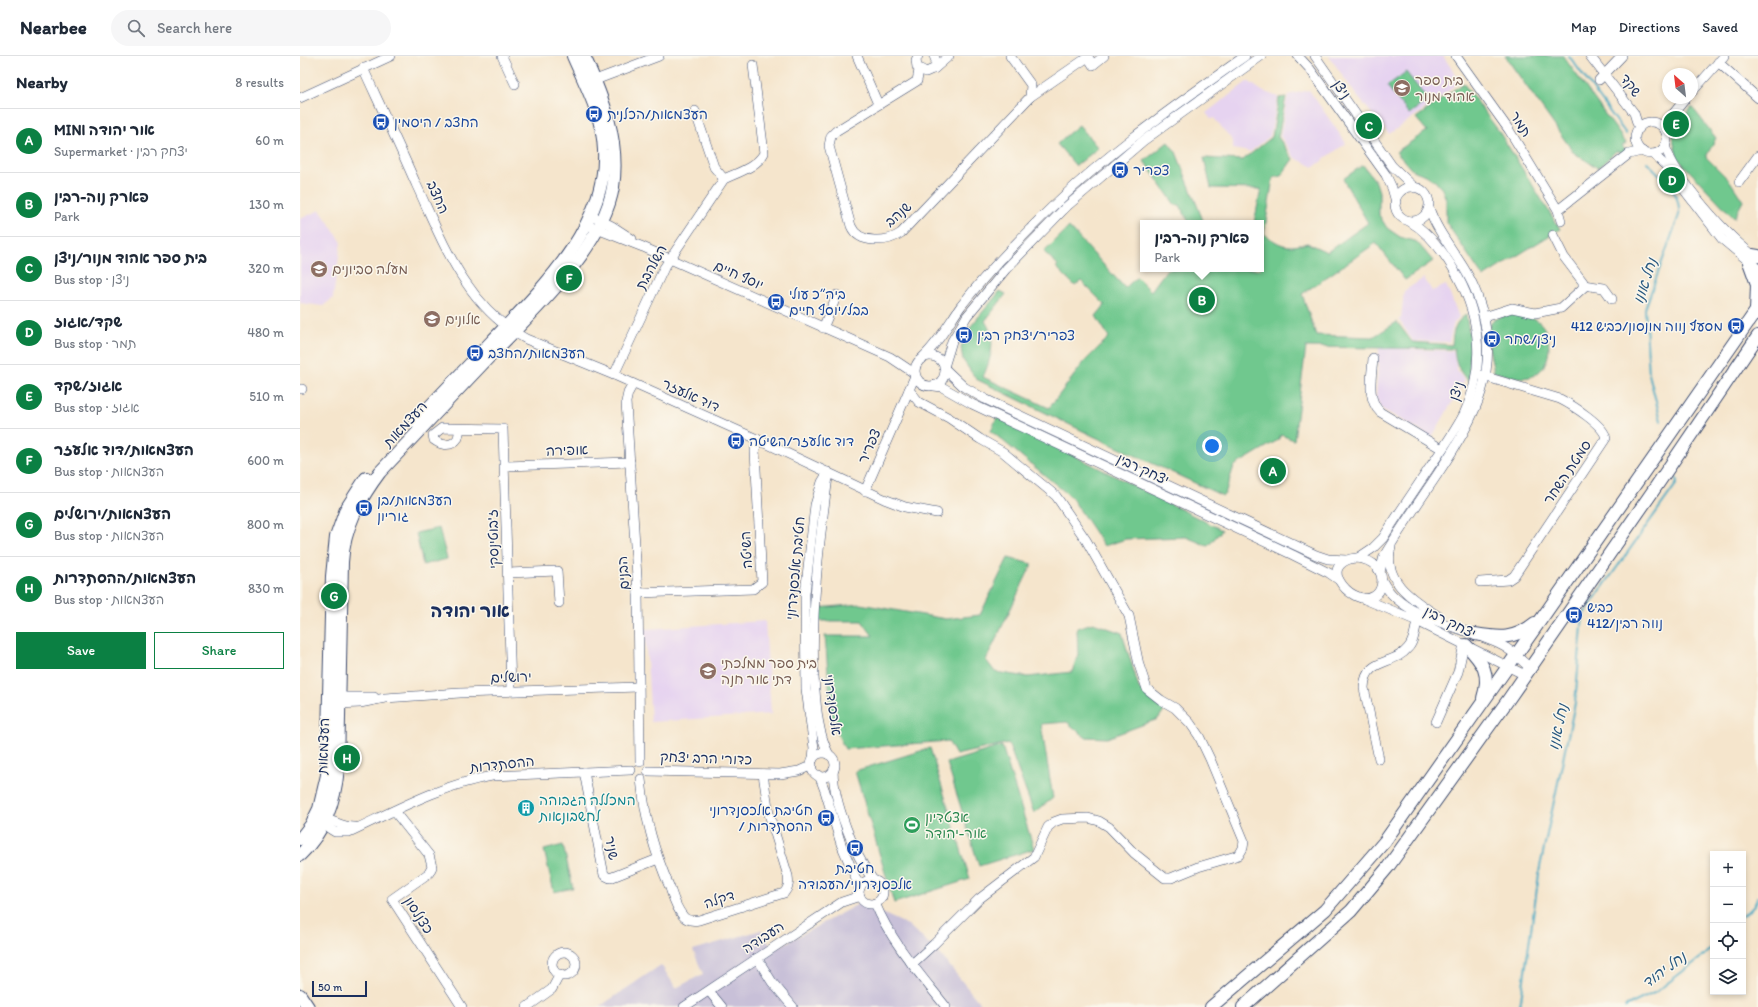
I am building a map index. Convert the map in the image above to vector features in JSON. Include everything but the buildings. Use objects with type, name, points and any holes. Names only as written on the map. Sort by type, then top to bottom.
[{"type":"main road","name":"העצמאות","points":[[509,329],[561,280],[599,225],[611,193],[615,157],[612,133],[590,82],[573,56]]},
{"type":"main road","name":"העצמאות","points":[[300,855],[315,839],[322,820],[322,798],[327,775],[336,700],[343,551],[348,529],[356,509],[380,472],[509,329],[552,276],[587,219],[602,178],[604,149],[584,56]]},
{"type":"main road","points":[[1211,1007],[1305,929],[1340,894],[1384,841],[1480,707],[1757,310],[1755,260]]},
{"type":"main road","points":[[1243,1007],[1330,931],[1371,889],[1426,816],[1653,491],[1758,336]]},
{"type":"main road","points":[[1475,634],[1495,637],[1515,635],[1526,630],[1547,611]]},
{"type":"main road","points":[[1465,644],[1479,660],[1485,671],[1486,683],[1480,707]]},
{"type":"main road","name":"העצמאות","points":[[300,839],[322,820]]},
{"type":"main road","points":[[300,995],[308,1007]]},
{"type":"street","points":[[300,98],[391,56]]},
{"type":"street","points":[[502,56],[515,84]]},
{"type":"street","points":[[590,82],[659,56]]},
{"type":"street","points":[[857,56],[878,104]]},
{"type":"street","points":[[918,56],[916,63],[919,70],[926,72],[932,70],[949,56]]},
{"type":"street","points":[[932,70],[936,64],[934,56]]},
{"type":"street","points":[[1010,56],[1031,85],[1030,97]]},
{"type":"street","name":"שנהב","points":[[919,70],[917,81],[836,131],[832,136],[829,146],[853,229],[861,236],[882,241],[901,233],[1030,97],[1088,57],[1093,65],[1104,56]]},
{"type":"street","points":[[1245,56],[1122,145],[1055,203],[979,284],[961,306],[935,345],[916,365],[915,375],[921,384],[932,386],[942,380],[952,341],[967,316],[1006,269],[1066,207],[1124,156],[1261,56]]},
{"type":"street","name":"ניצן","points":[[1298,56],[1310,69],[1386,175],[1396,202]]},
{"type":"street","name":"ניצן","points":[[1315,56],[1392,166],[1414,188]]},
{"type":"street","name":"תמר","points":[[1456,56],[1509,130],[1558,210],[1561,221]]},
{"type":"street","name":"שקד","points":[[1590,56],[1602,77],[1634,113],[1652,123]]},
{"type":"street","points":[[1602,77],[1622,56]]},
{"type":"street","points":[[1698,85],[1721,59],[1758,98]]},
{"type":"street","name":"השלהבת","points":[[614,375],[669,259],[724,179],[755,164],[764,153],[752,65]]},
{"type":"street","name":"החצב","points":[[363,68],[453,263],[470,290],[509,329]]},
{"type":"street","points":[[1653,154],[1662,150],[1665,146],[1667,142],[1667,124],[1672,114],[1681,104]]},
{"type":"street","points":[[695,111],[714,167],[724,179]]},
{"type":"street","name":"שקד","points":[[1634,113],[1639,129]]},
{"type":"street","points":[[1558,210],[1629,154],[1636,142],[1639,129],[1672,114]]},
{"type":"street","points":[[1652,123],[1659,125],[1666,132]]},
{"type":"street","points":[[1636,142],[1642,151]]},
{"type":"street","points":[[1665,146],[1675,166],[1701,202],[1730,236],[1755,260]]},
{"type":"street","points":[[1629,154],[1642,151],[1653,154],[1665,164],[1722,239],[1755,260]]},
{"type":"street","points":[[1739,182],[1758,156]]},
{"type":"street","points":[[1414,188],[1425,193],[1428,199],[1429,208],[1422,218],[1416,221],[1409,220],[1398,212],[1396,202],[1403,191],[1414,188]]},
{"type":"street","name":"ניצן","points":[[1380,572],[1381,561],[1465,432],[1476,409],[1487,342],[1484,317],[1473,283],[1438,231],[1429,208]]},
{"type":"street","name":"יוסף חיים","points":[[587,219],[669,259],[890,357],[915,375]]},
{"type":"street","name":"ניצן","points":[[1358,558],[1383,538],[1464,414],[1471,394],[1481,375],[1476,333],[1467,295],[1453,270],[1432,241],[1422,229],[1409,220]]},
{"type":"street","points":[[1553,235],[1564,257],[1583,285],[1604,288],[1612,298]]},
{"type":"street","points":[[1484,317],[1512,308],[1521,308],[1536,313],[1561,308],[1584,287],[1583,285]]},
{"type":"street","points":[[823,328],[837,295]]},
{"type":"street","name":"דוד אלעזר","points":[[509,329],[526,339],[614,375],[757,439],[864,490],[905,507],[937,513]]},
{"type":"street","name":"יוסף חיים","points":[[890,357],[906,360],[923,357]]},
{"type":"street","points":[[923,357],[936,357],[942,362],[944,368]]},
{"type":"street","points":[[1373,358],[1371,397],[1376,408],[1380,412],[1442,449]]},
{"type":"street","name":"יצחק רבין","points":[[944,368],[964,387],[980,396],[1091,450],[1316,554],[1328,558],[1346,560]]},
{"type":"street","name":"צפריר","points":[[864,490],[899,414],[911,394],[915,375]]},
{"type":"street","name":"סמטת השחר","points":[[1480,582],[1508,580],[1514,576],[1606,438],[1603,429],[1569,404],[1551,396],[1481,375]]},
{"type":"street","name":"הבנים","points":[[633,384],[628,393],[626,402],[638,593],[640,762]]},
{"type":"street","name":"יצחק רבין","points":[[932,386],[942,387],[972,404],[1293,555],[1329,573],[1339,580]]},
{"type":"street","name":"צפריר","points":[[911,394],[932,386]]},
{"type":"street","points":[[911,394],[1003,452],[1056,496],[1086,540],[1129,616],[1139,665],[1147,689],[1161,700],[1175,708],[1190,723],[1210,759],[1244,841],[1243,848],[1239,855],[1198,867],[1171,878],[1165,878],[1134,853],[1109,827],[1100,821],[1088,818],[1062,819],[1054,822],[1048,827],[1034,857],[979,899],[912,964]]},
{"type":"street","name":"ז'בוטינסקי","points":[[460,429],[503,428],[511,690]]},
{"type":"street","name":"השיטה","points":[[638,593],[753,589],[762,582],[755,451],[757,439]]},
{"type":"street","name":"אופירה","points":[[505,466],[630,462]]},
{"type":"street","name":"חטיבת אלכסנדרוני","points":[[817,562],[828,472]]},
{"type":"street","name":"חטיבת אלכסנדרוני","points":[[828,472],[822,482],[815,505],[805,594],[804,629],[806,689],[814,748],[815,768],[825,791],[841,844],[860,892]]},
{"type":"street","points":[[1392,543],[1390,565],[1393,577],[1400,588],[1414,600],[1456,627]]},
{"type":"street","points":[[1358,558],[1372,563],[1380,572],[1383,582],[1380,591],[1368,598],[1362,598],[1347,590],[1339,580],[1337,570],[1340,564],[1346,560],[1358,558]]},
{"type":"street","name":"אלכסנדרוני","points":[[817,562],[813,629],[815,688],[822,736],[829,755]]},
{"type":"street","points":[[508,572],[557,571],[559,603]]},
{"type":"street","name":"יצחק רבין","points":[[1383,582],[1390,594],[1397,601],[1416,611],[1501,645],[1516,655],[1527,671]]},
{"type":"street","name":"יצחק רבין","points":[[1362,598],[1417,621],[1508,666],[1527,671]]},
{"type":"street","points":[[1379,759],[1364,688],[1364,680],[1366,675],[1376,665],[1405,652],[1409,648],[1417,621]]},
{"type":"street","points":[[1436,722],[1458,672],[1465,644]]},
{"type":"street","name":"ירושלים","points":[[336,700],[360,703],[385,698],[511,690],[638,687]]},
{"type":"street","points":[[815,768],[819,754],[829,755],[835,764],[833,771],[835,786],[854,848],[872,880],[879,884],[882,891],[880,898],[875,903]]},
{"type":"street","points":[[640,762],[646,764],[648,771],[645,777],[641,779],[634,777],[631,770],[634,764],[640,762]]},
{"type":"street","points":[[764,774],[780,774],[815,768],[825,776],[833,771]]},
{"type":"street","name":"ההסתדרות","points":[[322,820],[335,832],[349,832],[438,791],[470,780],[492,776],[631,770]]},
{"type":"street","name":"כדורי הרב יצחק","points":[[648,771],[764,774]]},
{"type":"street","name":"שניר","points":[[584,772],[604,875],[610,878],[658,859]]},
{"type":"street","name":"דקלה","points":[[641,779],[646,818],[658,859],[679,910],[686,919],[692,921],[700,920],[784,893],[788,889],[789,883],[768,814],[764,774]]},
{"type":"street","name":"כצנלסון","points":[[394,811],[429,855],[432,867],[429,873],[392,899],[462,1007]]},
{"type":"street","points":[[872,880],[865,882],[860,892],[864,902],[875,903]]},
{"type":"street","name":"העבודה","points":[[684,1007],[842,902],[860,892]]},
{"type":"street","points":[[875,903],[887,927],[912,964],[946,1007]]},
{"type":"street","points":[[757,958],[772,982],[792,1007]]},
{"type":"street","points":[[527,1007],[552,989],[560,974]]},
{"type":"street","points":[[709,991],[722,1007]]},
{"type":"shaded area","name":"בית ספר אהוד מנור","points":[[1329,56],[1443,56],[1460,81],[1432,104],[1389,134],[1357,96]]},
{"type":"shaded area","points":[[1248,81],[1262,91],[1278,97],[1270,136],[1250,152],[1233,149],[1233,141],[1214,118],[1211,119],[1206,113]]},
{"type":"shaded area","points":[[1309,90],[1346,143],[1314,167],[1295,158],[1280,136],[1288,95]]},
{"type":"shaded area","name":"מעלה סביונים","points":[[320,210],[341,241],[333,298],[323,306],[300,303],[300,219]]},
{"type":"shaded area","points":[[1424,278],[1432,291],[1446,285],[1452,299],[1459,317],[1454,323],[1449,342],[1413,341],[1399,320],[1401,318],[1404,291]]},
{"type":"shaded area","points":[[1379,348],[1453,351],[1457,370],[1465,380],[1432,437],[1382,409],[1376,398]]},
{"type":"shaded area","name":"בית ספר ממלכתי דתי אור חנה","points":[[765,621],[771,714],[651,722],[645,629]]},
{"type":"shaded area","points":[[860,903],[908,925],[939,953],[983,1007],[599,1007],[661,965],[676,988],[703,974],[693,950],[761,930],[773,950]]},
{"type":"green space","points":[[1505,56],[1563,56],[1626,143],[1622,146],[1629,154],[1616,151],[1598,168],[1574,153]]},
{"type":"green space","points":[[1406,72],[1428,100],[1409,114],[1387,86]]},
{"type":"green space","points":[[1463,83],[1498,130],[1560,229],[1483,277],[1446,222],[1446,199],[1442,189],[1435,181],[1426,175],[1412,170],[1396,152],[1427,131],[1416,118]]},
{"type":"green space","points":[[1286,97],[1278,137],[1293,159],[1281,176],[1273,178],[1264,234],[1264,220],[1255,220],[1261,189],[1211,188],[1204,158],[1243,160],[1272,137],[1279,98]]},
{"type":"green space","points":[[1692,107],[1716,138],[1706,157],[1730,181],[1743,201],[1734,218],[1678,159],[1672,136],[1676,126]]},
{"type":"green space","points":[[1079,125],[1098,148],[1076,166],[1057,144]]},
{"type":"green space","points":[[1168,142],[1176,152],[1203,220],[1188,220],[1180,205],[1175,205],[1144,161]]},
{"type":"green space","points":[[1363,165],[1376,182],[1379,192],[1379,215],[1387,228],[1400,237],[1417,242],[1433,261],[1405,280],[1376,243],[1302,294],[1316,335],[1373,337],[1397,322],[1412,342],[1452,345],[1455,328],[1459,321],[1466,315],[1470,337],[1469,381],[1463,375],[1458,366],[1454,349],[1306,347],[1294,440],[1281,435],[1278,440],[1234,466],[1223,496],[1093,436],[976,379],[963,360],[961,348],[964,338],[971,326],[1000,291],[1006,294],[985,321],[991,335],[992,349],[983,377],[1049,408],[1085,361],[1109,337],[1096,316],[1105,305],[1081,281],[1075,286],[1056,267],[1058,265],[1044,252],[1069,227],[1125,288],[1137,277],[1151,291],[1165,272],[1264,272],[1264,234],[1280,244],[1294,246],[1307,243],[1327,252],[1368,223],[1343,179]]},
{"type":"green space","points":[[1517,314],[1537,320],[1542,325],[1546,332],[1549,348],[1546,363],[1542,369],[1532,376],[1521,378],[1494,372],[1488,338],[1490,325],[1495,319],[1507,315]]},
{"type":"green space","points":[[997,417],[1222,530],[1208,546],[1186,537],[1126,539],[1104,546],[1071,497],[991,431]]},
{"type":"green space","points":[[439,528],[447,559],[423,565],[416,533]]},
{"type":"green space","points":[[1008,558],[1032,564],[986,660],[995,672],[1028,677],[1072,672],[1078,654],[1077,628],[1093,623],[1122,633],[1139,688],[1165,709],[1158,719],[1107,738],[1085,737],[1067,722],[1041,724],[1053,798],[1034,813],[1008,743],[956,755],[948,741],[845,749],[832,723],[825,636],[873,636],[862,621],[817,621],[818,608],[860,604],[946,619],[980,615]]},
{"type":"green space","points":[[1002,746],[1034,849],[979,866],[947,763]]},
{"type":"green space","name":"אצטדיון אור-יהודה","points":[[930,748],[970,879],[894,903],[855,771]]},
{"type":"green space","points":[[563,845],[573,888],[554,892],[544,850]]},
{"type":"waterway","name":"נחל אונו","points":[[1569,56],[1626,134]]},
{"type":"waterway","name":"נחל אונו","points":[[1647,162],[1664,179],[1674,192],[1679,206],[1679,215],[1645,309],[1649,374],[1661,421]]},
{"type":"waterway","name":"נחל אונו","points":[[1520,1007],[1540,867],[1575,703],[1583,615],[1677,483],[1676,478]]},
{"type":"waterway","name":"נחל יהוד","points":[[1746,913],[1755,904],[1758,897]]},
{"type":"waterway","name":"נחל יהוד","points":[[1625,1007],[1656,992],[1710,949]]},
{"type":"place","name":"בית ספר אהוד מנור","points":[[1402,88]]},
{"type":"place","name":"העצמאות/הכלנית","points":[[594,114]]},
{"type":"place","name":"החצב / היסמין","points":[[381,122]]},
{"type":"place","name":"אגוז/שקד","points":[[1676,124]]},
{"type":"place","name":"בית ספר אהוד מנור/ניצן","points":[[1369,126]]},
{"type":"place","name":"צפריר","points":[[1120,170]]},
{"type":"place","name":"שקד/אגוז","points":[[1672,180]]},
{"type":"place","name":"מעלה סביונים","points":[[319,269]]},
{"type":"place","name":"העצמאות/דוד אלעזר","points":[[569,278]]},
{"type":"place","name":"פארק נוה-רבין","points":[[1202,300]]},
{"type":"place","name":"ביה״כ עולי בבל/יוסף חיים","points":[[776,302]]},
{"type":"place","name":"אלונים","points":[[432,319]]},
{"type":"place","name":"מסעף נווה מונסון/כביש 412","points":[[1736,326]]},
{"type":"place","name":"צפריר/יצחק רבין","points":[[964,335]]},
{"type":"place","name":"ניצן/שחר","points":[[1492,339]]},
{"type":"place","name":"העצמאות/החצב","points":[[475,353]]},
{"type":"place","name":"דוד אלעזר/השיטה","points":[[736,441]]},
{"type":"place","name":"MINI אור יהודה","points":[[1273,471]]},
{"type":"place","name":"העצמאות/בן גוריון","points":[[364,508]]},
{"type":"place","name":"העצמאות/ירושלים","points":[[334,596]]},
{"type":"place","name":"כביש 412/נווה רבין","points":[[1574,615]]},
{"type":"place","name":"בית ספר ממלכתי דתי אור חנה","points":[[708,671]]},
{"type":"place","name":"העצמאות/ההסתדרות","points":[[347,758]]},
{"type":"place","name":"המכללה הגבוהה לחשבונאות","points":[[526,808]]},
{"type":"place","name":"חטיבת אלכסנדרוני / ההסתדרות","points":[[826,818]]},
{"type":"place","name":"אצטדיון אור-יהודה","points":[[912,825]]},
{"type":"place","name":"חטיבת אלכסנדרוני/העבודה","points":[[855,848]]},
{"type":"district","name":"אור יהודה","points":[[470,611]]}]
